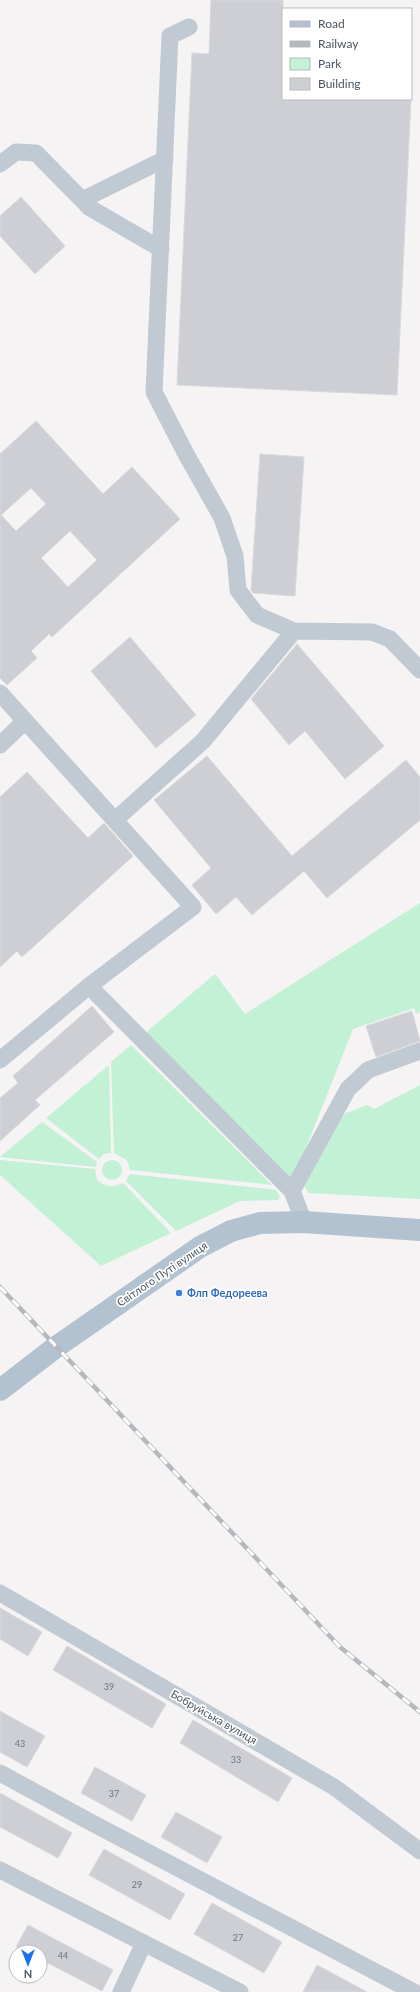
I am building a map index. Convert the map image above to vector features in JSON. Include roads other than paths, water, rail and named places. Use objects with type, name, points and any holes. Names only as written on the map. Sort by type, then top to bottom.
[{"type":"main road","name":"Світлого Путі вулиця","points":[[0,1390],[56,1347],[200,1247],[232,1232],[260,1223],[304,1222],[420,1229]]},
{"type":"street","points":[[189,27],[170,36],[154,392],[186,454],[222,518],[235,556],[238,590],[257,615],[294,631],[372,632],[390,639],[420,670]]},
{"type":"street","points":[[0,164],[16,152],[36,153],[90,208],[160,249]]},
{"type":"street","points":[[82,200],[165,159]]},
{"type":"street","points":[[115,820],[203,741],[294,631]]},
{"type":"street","points":[[0,693],[193,907],[89,986],[0,1060]]},
{"type":"street","points":[[0,745],[26,721]]},
{"type":"street","points":[[89,986],[292,1191],[304,1222]]},
{"type":"street","points":[[292,1191],[348,1089],[368,1070],[420,1052]]},
{"type":"street","name":"Бобруйська вулиця","points":[[0,1593],[334,1787],[420,1851]]},
{"type":"street","points":[[0,1772],[101,1828],[414,1992]]},
{"type":"street","points":[[0,1870],[240,1992]]},
{"type":"street","points":[[122,1992],[144,1943]]},
{"type":"railway","points":[[0,1287],[340,1647],[420,1712]]},
{"type":"place","name":"Флп Федореева","points":[[179,1293]]}]
